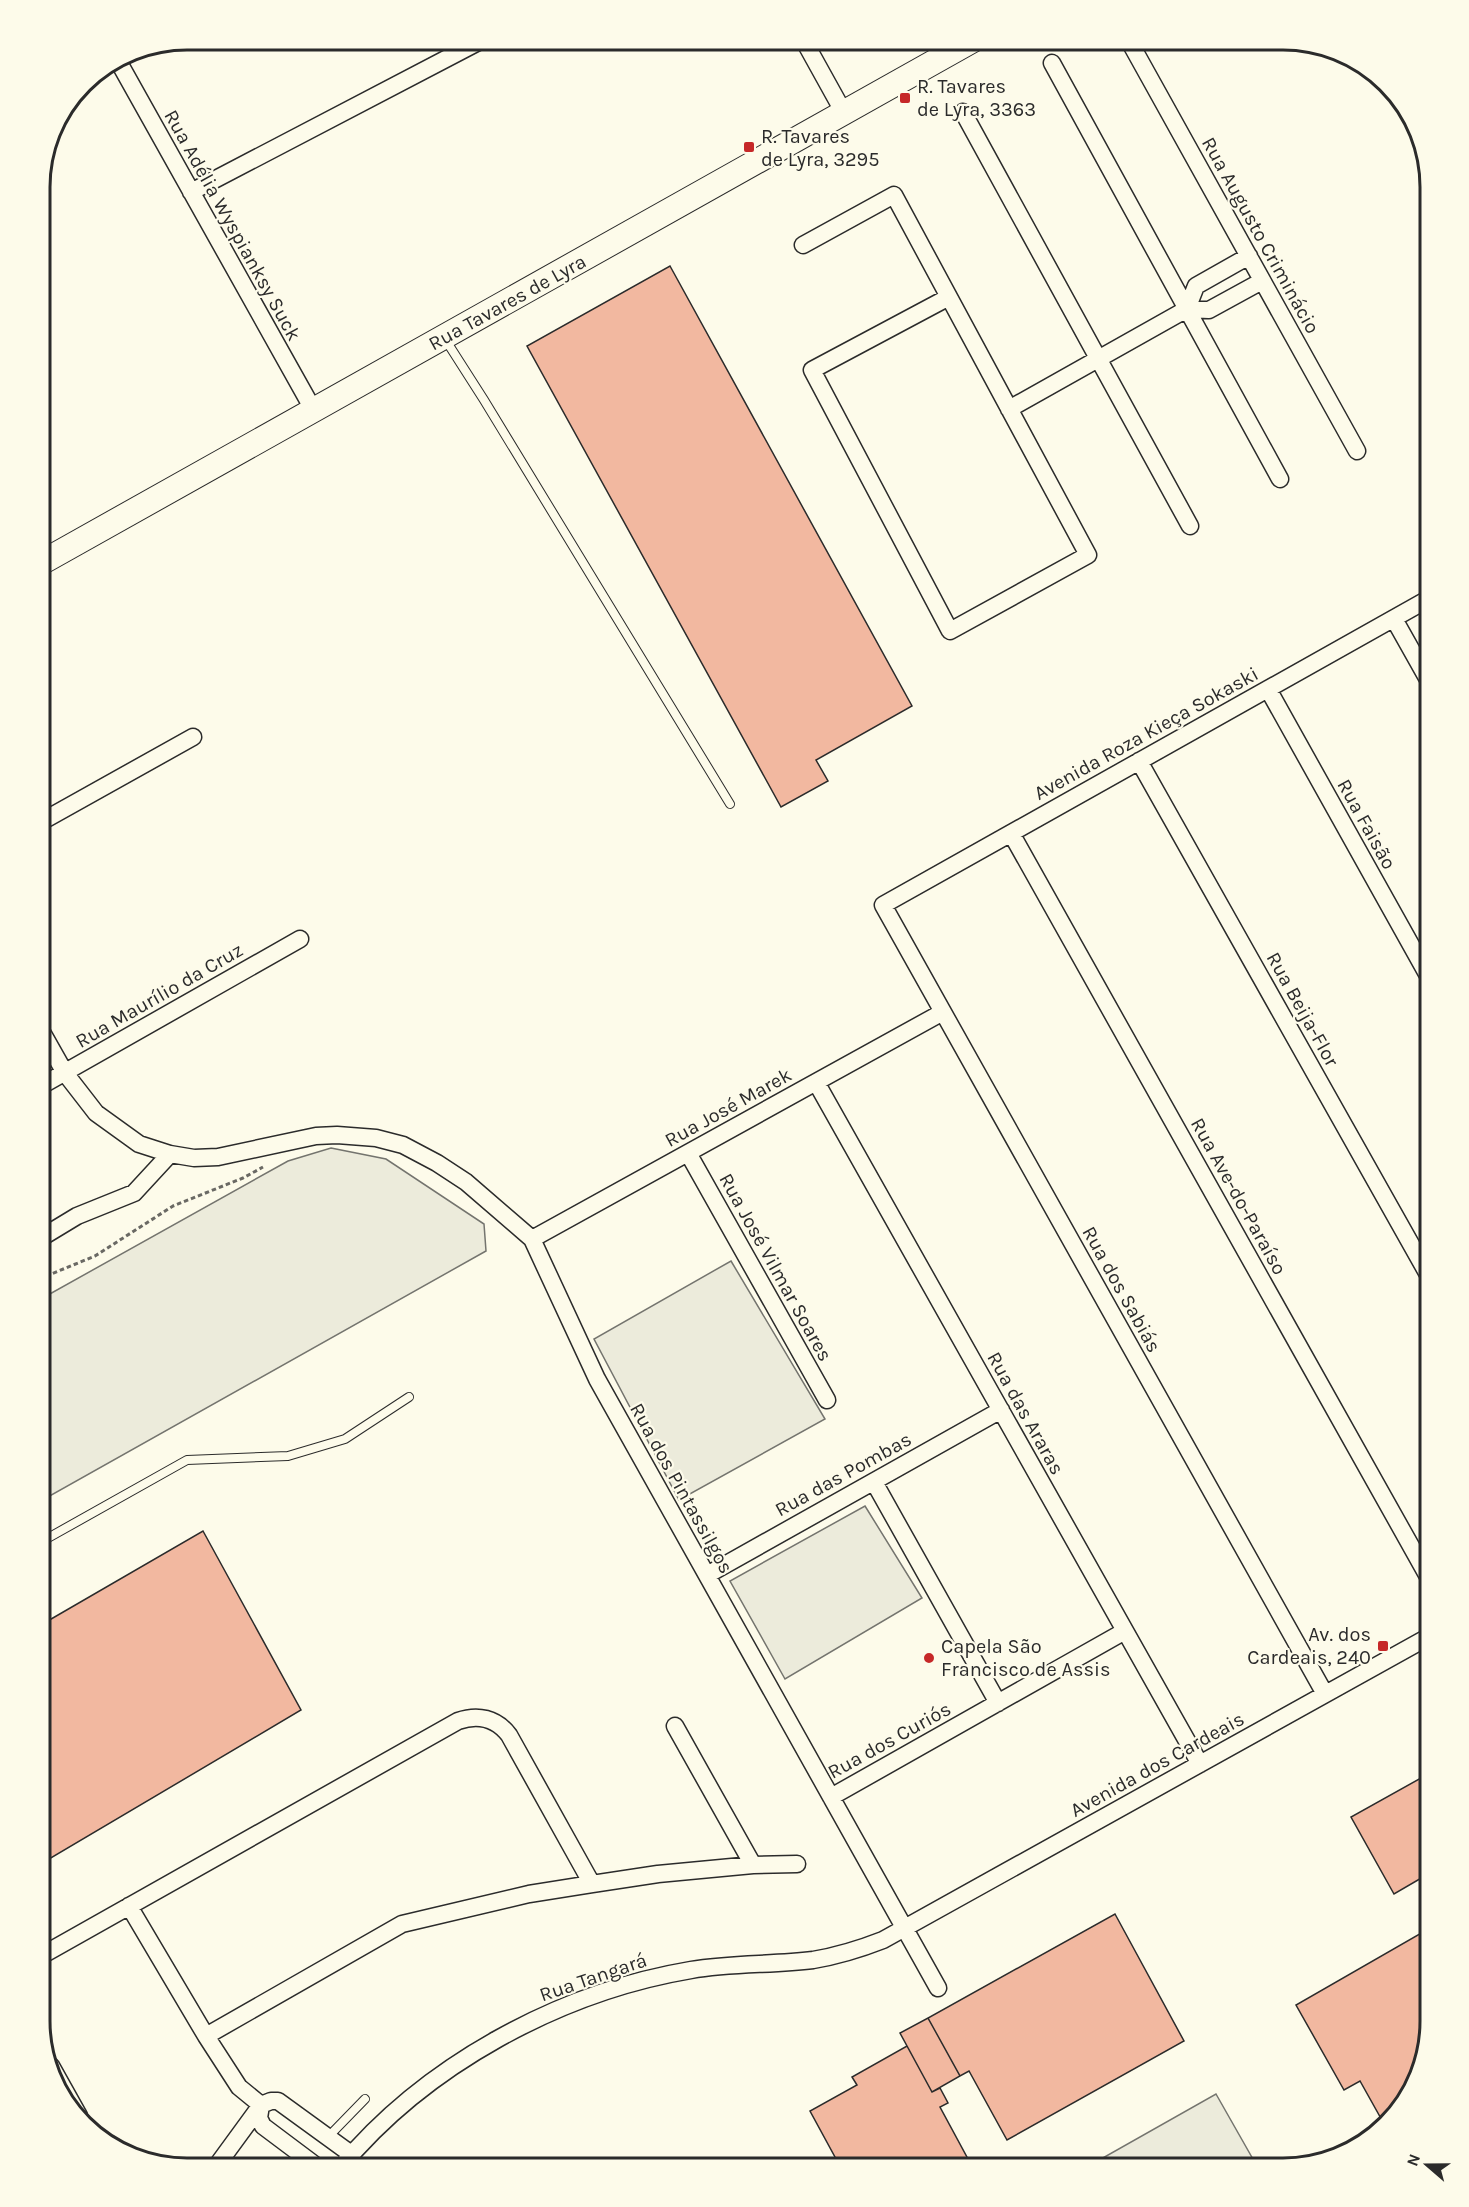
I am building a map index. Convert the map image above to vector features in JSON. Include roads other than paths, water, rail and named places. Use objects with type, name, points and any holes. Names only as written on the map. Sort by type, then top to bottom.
[{"type":"main road","name":"Rua Tavares de Lyra","points":[[50,558],[956,50]]},
{"type":"street","points":[[191,192],[463,50]]},
{"type":"street","points":[[809,50],[844,113]]},
{"type":"street","name":"Rua Augusto Criminácio","points":[[1134,50],[1357,452]]},
{"type":"street","points":[[1052,63],[1280,479]]},
{"type":"street","name":"Rua Adélia Wyspianksy Suck","points":[[121,67],[314,411]]},
{"type":"street","points":[[963,112],[1190,526]]},
{"type":"street","points":[[803,245],[894,195],[1010,409],[1088,555],[950,631],[812,370],[949,297]]},
{"type":"street","points":[[1187,309],[1196,286],[1248,256]]},
{"type":"street","points":[[1010,409],[1187,309],[1209,310],[1262,281]]},
{"type":"street","name":"Avenida Roza Kieça Sokaski","points":[[883,905],[1420,604]]},
{"type":"street","points":[[1394,619],[1420,665]]},
{"type":"street","name":"Rua Faisão","points":[[1268,689],[1420,961]]},
{"type":"street","points":[[50,817],[193,737]]},
{"type":"street","name":"Rua Beija-Flor","points":[[1139,761],[1420,1260]]},
{"type":"street","name":"Rua Ave-do-Paraíso","points":[[1011,833],[1420,1562]]},
{"type":"street","name":"Rua dos Sabiás","points":[[883,905],[1325,1695]]},
{"type":"street","name":"Rua Maurílio da Cruz","points":[[50,1081],[300,939]]},
{"type":"street","name":"Rua José Marek","points":[[532,1239],[944,1012]]},
{"type":"street","name":"Rua dos Pintassilgos","points":[[50,1047],[64,1073],[96,1113],[139,1144],[170,1154],[194,1158],[218,1157],[316,1136],[376,1138],[403,1145],[437,1163],[466,1182],[532,1239],[597,1379],[938,1988]]},
{"type":"street","name":"Rua das Araras","points":[[816,1082],[1200,1764]]},
{"type":"street","name":"Rua José Vilmar Soares","points":[[688,1153],[828,1401]]},
{"type":"street","points":[[50,1232],[77,1216],[134,1193],[170,1154]]},
{"type":"street","name":"Rua das Pombas","points":[[707,1575],[1001,1410]]},
{"type":"street","points":[[874,1482],[998,1703]]},
{"type":"street","name":"Rua dos Curiós","points":[[831,1797],[1125,1631]]},
{"type":"street","name":"Avenida dos Cardeais","points":[[905,1929],[1420,1642]]},
{"type":"street","points":[[50,1951],[458,1721],[476,1717],[492,1720],[509,1735],[592,1884]]},
{"type":"street","points":[[675,1726],[753,1865]]},
{"type":"street","points":[[206,2036],[402,1924],[497,1900],[592,1884],[658,1874],[753,1865],[797,1864]]},
{"type":"street","points":[[129,1906],[239,2087],[261,2105]]},
{"type":"street","name":"Rua Tangará","points":[[349,2157],[405,2104],[436,2079],[469,2056],[539,2017],[623,1986],[692,1970],[731,1965],[793,1962],[837,1955],[883,1940],[905,1929]]},
{"type":"street","points":[[223,2157],[261,2105],[271,2101],[278,2101],[351,2154]]},
{"type":"street","points":[[261,2105],[259,2118],[263,2126],[305,2157]]},
{"type":"street","points":[[318,2157],[328,2138]]},
{"type":"lane","points":[[443,338],[484,400],[730,804]]},
{"type":"lane","points":[[50,1537],[187,1460],[288,1456],[345,1439],[409,1396]]},
{"type":"lane","points":[[328,2138],[365,2099]]},
{"type":"place","name":"R. Tavares de Lyra, 3363","points":[[905,98]]},
{"type":"place","name":"R. Tavares de Lyra, 3295","points":[[749,147]]},
{"type":"place","name":"Av. dos Cardeais, 240","points":[[1383,1646]]},
{"type":"place","name":"Capela São Francisco de Assis","points":[[929,1658]]}]
